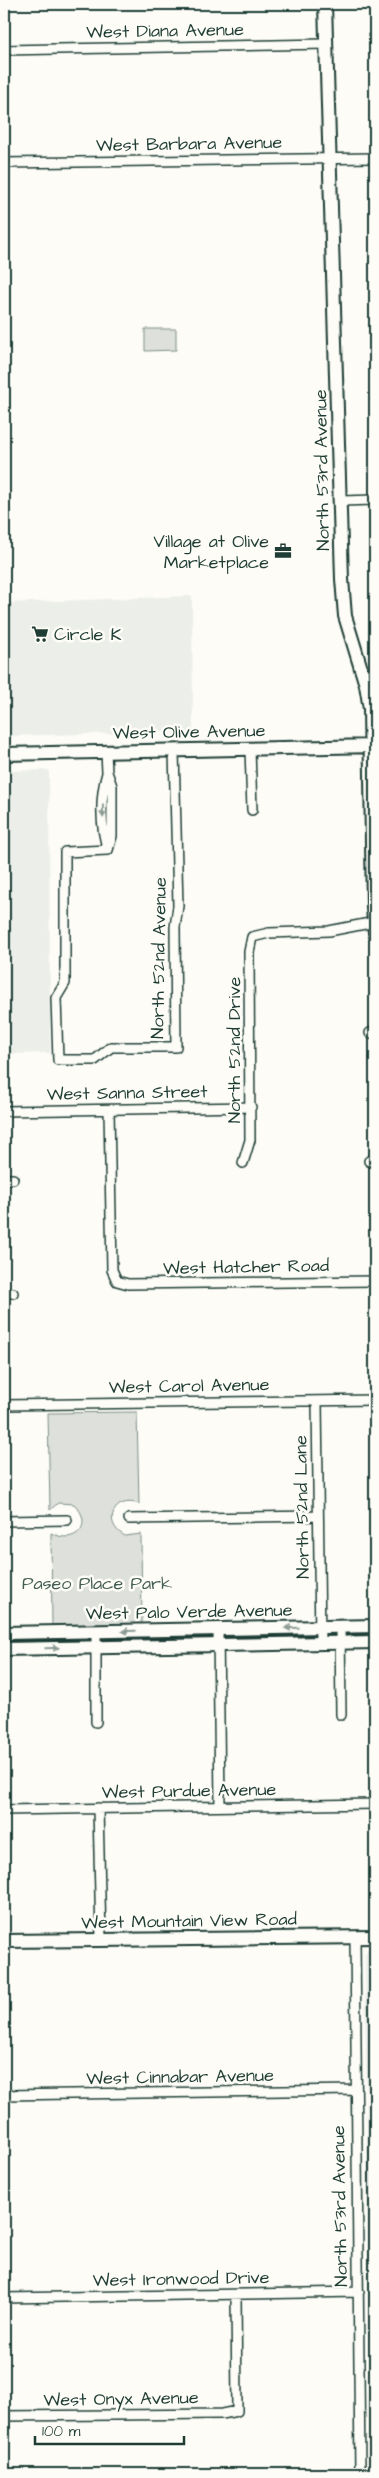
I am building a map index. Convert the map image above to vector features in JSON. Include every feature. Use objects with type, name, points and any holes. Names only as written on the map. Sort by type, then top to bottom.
[{"type":"street","name":"North 53rd Avenue","points":[[325,4],[345,616],[366,685],[370,709],[373,746],[375,926]]},
{"type":"street","name":"West Diana Avenue","points":[[4,50],[326,44]]},
{"type":"street","name":"West Barbara Avenue","points":[[4,163],[375,158]]},
{"type":"street","points":[[341,501],[375,500]]},
{"type":"street","name":"West Olive Avenue","points":[[4,754],[373,746]]},
{"type":"street","points":[[250,749],[252,810]]},
{"type":"street","name":"North 52nd Avenue","points":[[106,752],[107,772],[112,786],[112,836],[108,850],[65,852],[65,983],[56,998],[58,1060],[95,1060],[112,1047],[176,1047],[175,927],[178,906],[174,750]]},
{"type":"street","name":"North 52nd Drive","points":[[243,1163],[250,1140],[249,952],[252,937],[268,933],[329,931],[375,926]]},
{"type":"street","name":"West Sanna Street","points":[[4,1112],[251,1107]]},
{"type":"street","name":"West Hatcher Road","points":[[109,1110],[112,1270],[117,1281],[128,1284],[375,1281]]},
{"type":"street","name":"West Carol Avenue","points":[[4,1405],[375,1400]]},
{"type":"street","name":"North 52nd Lane","points":[[316,1401],[320,1644]]},
{"type":"street","points":[[129,1519],[318,1516]]},
{"type":"street","points":[[4,1521],[67,1520]]},
{"type":"street","name":"West Palo Verde Avenue","points":[[4,1633],[375,1626]]},
{"type":"street","points":[[340,1627],[341,1715]]},
{"type":"street","points":[[218,1629],[220,1806]]},
{"type":"street","points":[[96,1631],[96,1722]]},
{"type":"street","name":"West Palo Verde Avenue","points":[[4,1649],[375,1642]]},
{"type":"street","name":"West Purdue Avenue","points":[[4,1810],[375,1804]]},
{"type":"street","points":[[98,1808],[101,1939]]},
{"type":"street","name":"North 53rd Avenue","points":[[355,1937],[360,2474]]},
{"type":"street","name":"West Mountain View Road","points":[[4,1941],[375,1937]]},
{"type":"street","name":"West Cinnabar Avenue","points":[[4,2095],[356,2090]]},
{"type":"street","name":"West Ironwood Drive","points":[[4,2298],[359,2292]]},
{"type":"street","name":"West Onyx Avenue","points":[[4,2416],[222,2414],[238,2412],[236,2294]]},
{"type":"shaded area","points":[[192,596],[193,735],[174,732],[4,736],[4,603]]},
{"type":"shaded area","points":[[49,770],[50,1053],[4,1054],[4,771]]},
{"type":"shaded area","points":[[375,1948],[375,2452],[370,2452],[365,1956],[366,1952]]},
{"type":"green space","points":[[145,329],[176,329],[176,350],[145,351]]},
{"type":"green space","name":"Paseo Place Park","points":[[137,1412],[139,1504],[123,1503],[117,1507],[112,1518],[118,1531],[125,1536],[141,1534],[142,1626],[52,1628],[51,1533],[68,1537],[75,1535],[83,1525],[83,1519],[74,1504],[58,1503],[50,1510],[48,1413]]},
{"type":"place","name":"Village at Olive Marketplace","points":[[283,551]]},
{"type":"place","name":"Circle K","points":[[40,634]]}]
